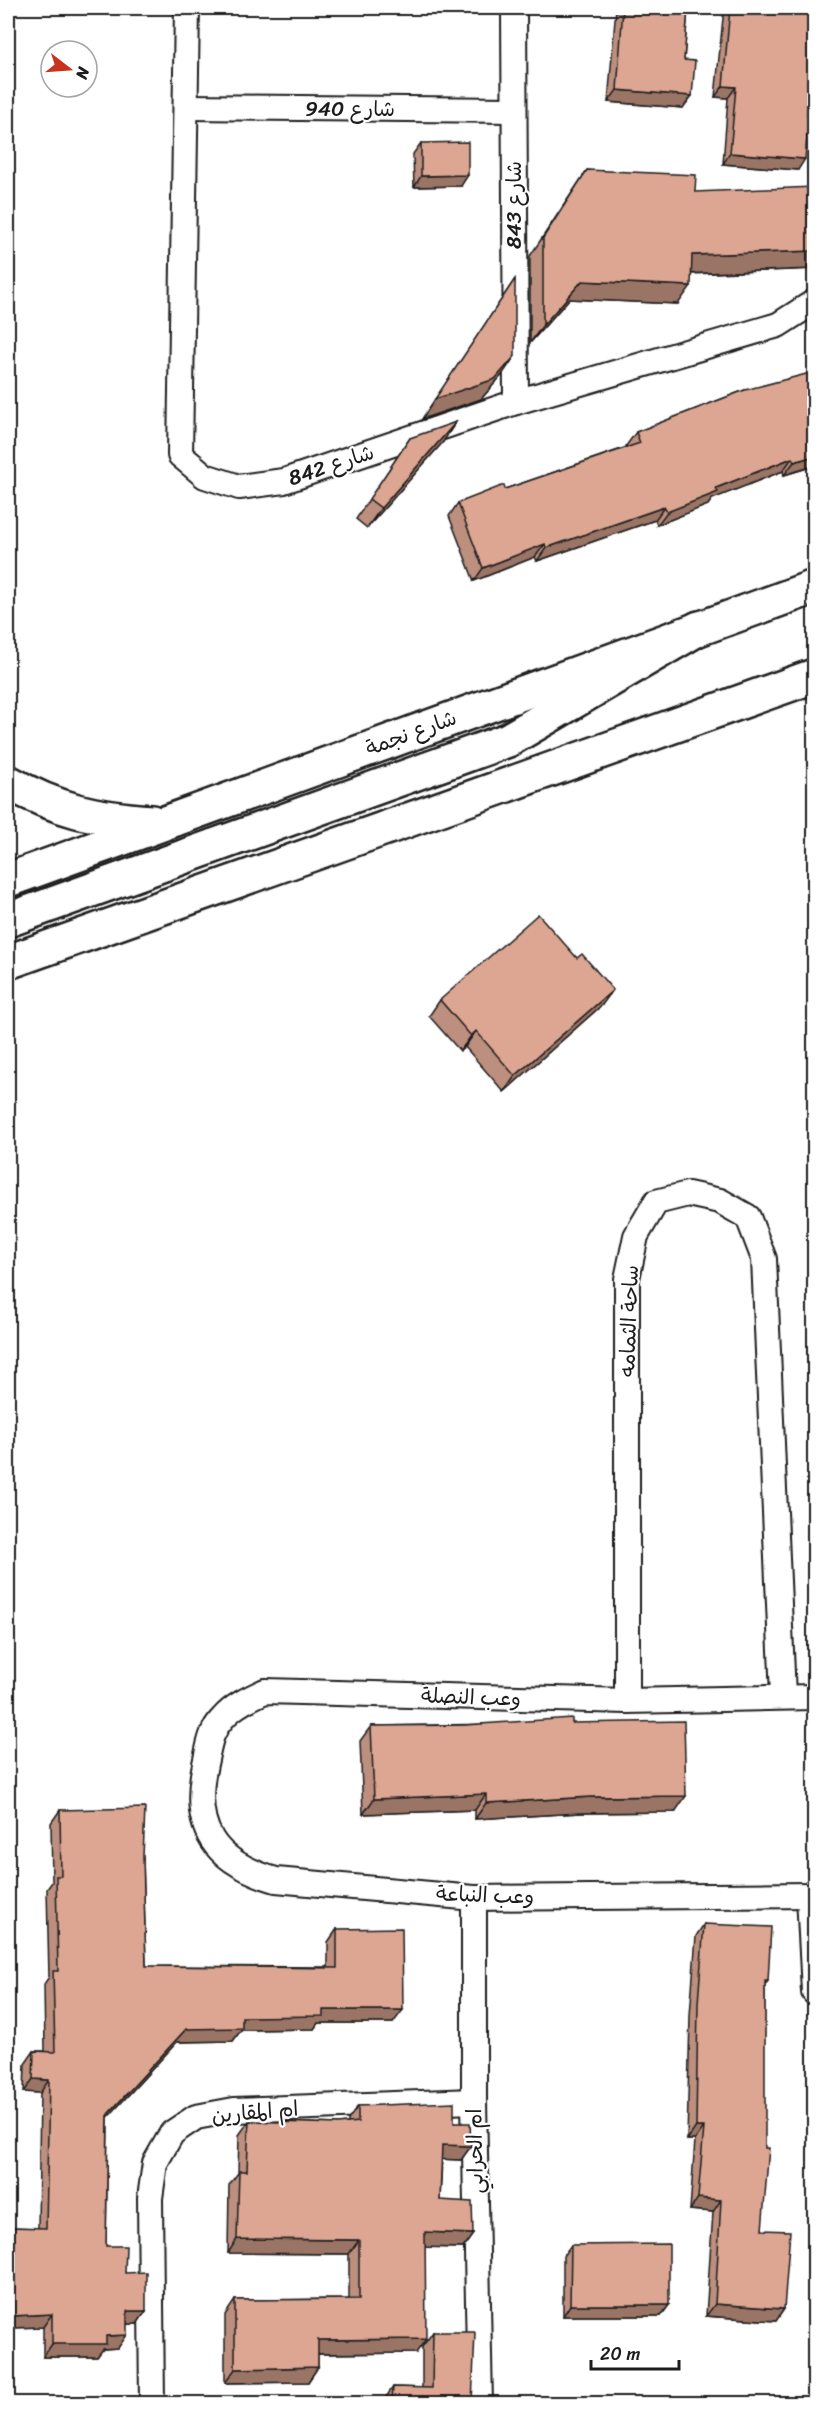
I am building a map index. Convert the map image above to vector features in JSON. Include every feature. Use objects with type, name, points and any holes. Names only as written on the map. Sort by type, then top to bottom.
[{"type":"main road","name":"شارع نجمة","points":[[8,880],[814,588]]},
{"type":"main road","points":[[8,920],[508,740],[699,628]]},
{"type":"main road","points":[[8,962],[814,676]]},
{"type":"main road","points":[[8,782],[39,800],[72,812],[108,819],[165,822]]},
{"type":"main road","points":[[8,987],[63,944]]},
{"type":"street","points":[[187,8],[187,107]]},
{"type":"street","name":"شارع 843","points":[[514,8],[516,402]]},
{"type":"street","name":"شارع 940","points":[[187,107],[513,110]]},
{"type":"street","name":"شارع 842","points":[[187,107],[180,455],[205,476],[239,487],[284,481],[516,402],[778,325],[814,302]]},
{"type":"street","name":"ساحة الثمامه","points":[[627,1701],[627,1280],[636,1236],[656,1202],[688,1194],[720,1201],[748,1217],[764,1259],[783,1696]]},
{"type":"street","name":"وعب النصلة","points":[[201,1800],[202,1777],[211,1734],[223,1718],[239,1704],[265,1691],[627,1701],[814,1697]]},
{"type":"street","name":"وعب النباعة","points":[[201,1800],[204,1825],[215,1844],[228,1859],[248,1872],[276,1880],[474,1898],[812,1895]]},
{"type":"street","points":[[812,1895],[814,1992]]},
{"type":"street","name":"ام الحرابي","points":[[474,1898],[474,2101],[480,2403]]},
{"type":"street","name":"ام المقارين","points":[[152,2403],[150,2198],[155,2163],[172,2133],[196,2117],[234,2110],[474,2101]]},
{"type":"building","points":[[623,8],[688,8],[684,60],[695,61],[692,96],[617,90]]},
{"type":"building","points":[[730,8],[814,8],[805,159],[730,153],[736,87],[723,86]]},
{"type":"building","points":[[468,142],[468,175],[421,176],[421,143]]},
{"type":"building","points":[[587,170],[696,175],[695,192],[814,187],[814,251],[692,255],[691,286],[582,281],[543,325],[543,238]]},
{"type":"building","points":[[515,279],[515,356],[495,379],[435,399]]},
{"type":"building","points":[[814,372],[814,456],[794,462],[792,458],[716,488],[718,492],[667,512],[664,507],[546,548],[545,544],[483,568],[458,503],[504,485],[505,489],[640,443],[636,432],[745,390]]},
{"type":"building","points":[[456,422],[381,508],[369,499],[410,438]]},
{"type":"building","points":[[538,914],[577,958],[582,954],[613,990],[515,1076],[476,1031],[471,1036],[440,1000]]},
{"type":"building","points":[[572,1718],[572,1723],[684,1721],[686,1796],[591,1797],[486,1803],[486,1794],[374,1799],[371,1726],[465,1725]]},
{"type":"building","points":[[145,1808],[143,1857],[146,1966],[337,1968],[337,1929],[402,1928],[403,2010],[323,2010],[323,2016],[242,2017],[242,2028],[186,2029],[108,2114],[106,2246],[126,2246],[125,2273],[146,2272],[146,2311],[127,2311],[127,2335],[106,2336],[106,2344],[52,2344],[52,2314],[11,2316],[9,2227],[46,2228],[49,2080],[33,2079],[34,2051],[55,2052],[53,1971],[58,1971],[56,1876],[61,1876],[60,1810]]},
{"type":"building","points":[[704,1924],[771,1927],[768,1981],[765,1981],[765,2148],[769,2148],[762,2230],[790,2231],[784,2309],[715,2304],[721,2200],[698,2198],[704,2127],[696,2127],[698,2003]]},
{"type":"building","points":[[454,2102],[454,2123],[470,2123],[471,2146],[442,2145],[440,2200],[472,2202],[473,2234],[425,2232],[426,2339],[318,2340],[318,2367],[235,2369],[235,2300],[359,2299],[359,2240],[237,2239],[239,2171],[247,2171],[249,2121],[338,2124],[358,2122],[358,2106]]},
{"type":"building","points":[[669,2244],[669,2305],[570,2305],[571,2245]]},
{"type":"building","points":[[433,2332],[475,2332],[472,2403],[392,2403],[393,2387],[432,2388]]}]
